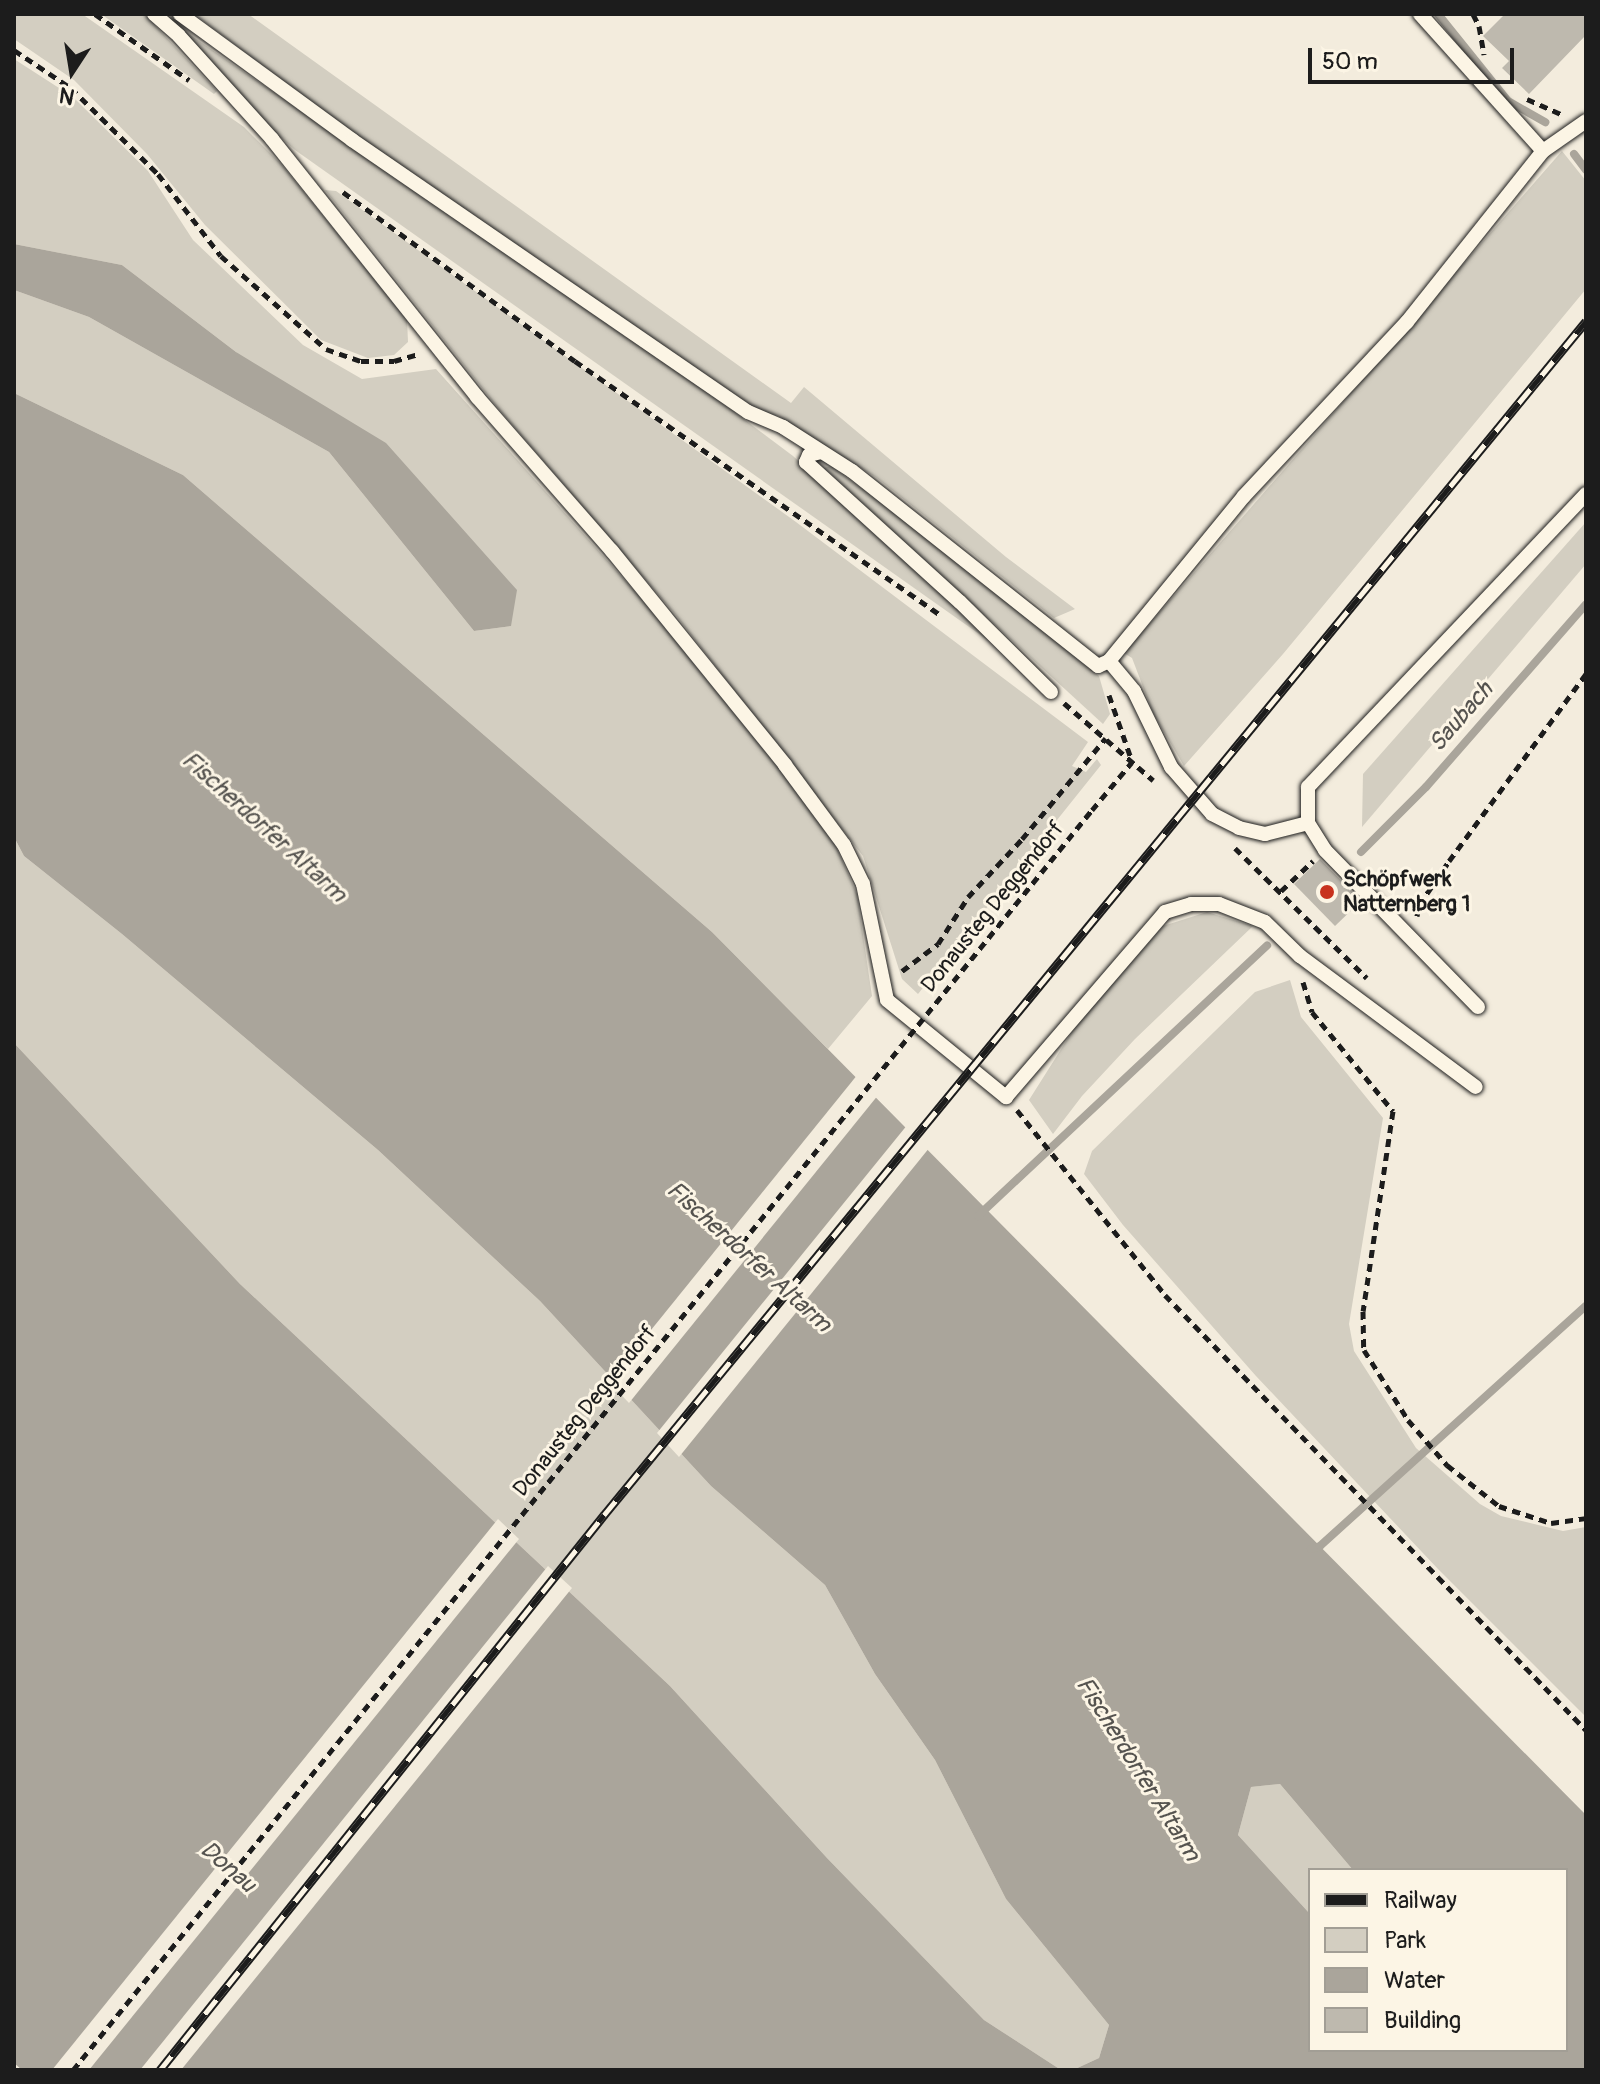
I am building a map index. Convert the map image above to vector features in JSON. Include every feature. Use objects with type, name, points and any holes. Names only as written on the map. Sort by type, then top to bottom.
[{"type":"lane","points":[[154,14],[179,36],[272,139],[438,348],[612,551],[785,765],[844,845],[863,884],[887,1000],[1006,1097],[1165,912],[1191,904],[1219,904],[1265,922],[1305,959],[1476,1087]]},
{"type":"lane","points":[[180,14],[352,140],[748,412],[783,427],[852,471],[1098,666],[1109,661],[1244,496],[1407,322],[1543,151],[1586,120]]},
{"type":"lane","points":[[1420,14],[1543,151]]},
{"type":"lane","points":[[821,452],[809,455],[806,462],[960,602],[1051,692]]},
{"type":"lane","points":[[1478,1007],[1371,896],[1320,854],[1308,823],[1308,787],[1586,494]]},
{"type":"lane","points":[[1109,661],[1134,691],[1171,767],[1212,814],[1239,828],[1265,834],[1308,823]]},
{"type":"path","points":[[95,14],[196,85]]},
{"type":"path","points":[[1474,15],[1484,57],[1493,66]]},
{"type":"path","points":[[14,50],[71,88],[158,174],[221,256],[326,349],[361,361],[394,361],[438,348]]},
{"type":"path","points":[[1519,92],[1528,100],[1562,115],[1586,120]]},
{"type":"path","points":[[341,190],[575,361],[948,621]]},
{"type":"path","points":[[1414,941],[1419,905],[1586,674]]},
{"type":"path","points":[[1051,692],[1156,782]]},
{"type":"path","points":[[1115,714],[1132,762]]},
{"type":"path","points":[[881,976],[907,970],[938,944],[968,897],[1022,839],[1106,737]]},
{"type":"path","name":"Donausteg Deggendorf","points":[[73,2070],[1132,762]]},
{"type":"path","points":[[1225,839],[1377,988]]},
{"type":"path","points":[[1281,891],[1320,854]]},
{"type":"path","points":[[1305,959],[1302,979],[1312,1012],[1393,1111],[1363,1311],[1364,1350],[1408,1420],[1447,1465],[1499,1506],[1551,1523],[1586,1518]]},
{"type":"path","points":[[1006,1097],[1165,1295],[1586,1730]]},
{"type":"green space","points":[[14,14],[82,14],[244,127],[281,164],[407,319],[408,342],[394,355],[368,358],[321,340],[205,225],[147,154],[74,80],[14,39]]},
{"type":"green space","points":[[101,14],[144,14],[217,91],[214,94]]},
{"type":"green space","points":[[194,14],[248,14],[791,403],[804,387],[1006,557],[1075,609],[1054,618],[877,478],[778,416],[762,413],[361,139]]},
{"type":"green space","points":[[173,23],[701,387],[793,456],[991,638],[989,641],[295,150],[261,120]]},
{"type":"green space","points":[[14,59],[73,97],[148,171],[193,240],[303,345],[362,379],[436,369],[655,614],[826,824],[857,894],[872,996],[828,1049],[712,932],[183,475],[14,393],[14,290],[89,317],[329,452],[474,631],[511,626],[236,352],[122,265],[14,244]]},
{"type":"green space","points":[[1562,151],[1586,181],[1586,289],[1283,654],[1184,766],[1153,713],[1132,658],[1124,653]]},
{"type":"green space","points":[[325,190],[336,191],[796,522],[1088,742],[1072,766],[1086,772],[1097,759],[1101,765],[918,994],[902,979],[863,856],[675,614],[498,408]]},
{"type":"green space","points":[[831,466],[957,558],[1099,676],[1110,714],[1103,724],[824,468]]},
{"type":"green space","points":[[1586,522],[1586,564],[1362,827],[1363,774]]},
{"type":"green space","points":[[14,837],[24,856],[122,934],[378,1150],[540,1301],[711,1486],[825,1585],[875,1674],[935,1760],[1006,1899],[1109,2025],[1099,2058],[1073,2070],[1061,2070],[984,2020],[827,1858],[670,1686],[240,1284],[14,1043]]},
{"type":"green space","points":[[1207,912],[1253,926],[1135,1039],[1082,1096],[1053,1134],[1029,1100],[1077,1024],[1163,926]]},
{"type":"green space","points":[[1290,980],[1301,1017],[1383,1118],[1349,1324],[1354,1351],[1416,1448],[1480,1504],[1501,1516],[1563,1531],[1586,1527],[1586,1717],[1438,1569],[1256,1376],[1123,1225],[1084,1174],[1092,1151],[1255,992]]},
{"type":"green space","points":[[1280,1784],[1351,1868],[1308,1868],[1308,1912],[1238,1835],[1251,1787]]},
{"type":"water","points":[[14,244],[122,265],[236,352],[386,443],[517,590],[511,626],[474,631],[329,452],[89,317],[14,290]]},
{"type":"water","name":"Fischerdorfer Altarm","points":[[14,393],[183,475],[712,932],[1586,1815],[1586,2070],[1073,2070],[1099,2058],[1109,2025],[1006,1899],[935,1760],[875,1674],[825,1585],[711,1486],[540,1301],[378,1150],[122,934],[24,856],[14,837]]},
{"type":"water","name":"Donau","points":[[14,1043],[240,1284],[670,1686],[827,1858],[984,2020],[1061,2070],[22,2070],[14,2063]]},
{"type":"pier","points":[[858,1074],[879,1094],[629,1403],[609,1382]]},
{"type":"pier","points":[[908,1124],[930,1147],[679,1457],[657,1433]]},
{"type":"pier","points":[[498,1519],[519,1539],[89,2070],[52,2070]]},
{"type":"pier","points":[[548,1566],[572,1588],[181,2070],[140,2070]]},
{"type":"building","points":[[1505,14],[1586,14],[1586,35],[1529,94],[1502,68],[1509,61],[1483,36]]},
{"type":"building","name":"Schöpfwerk Natternberg 1","points":[[1320,859],[1361,901],[1335,926],[1294,884]]},
{"type":"waterway","points":[[1438,14],[1508,101],[1545,122]]},
{"type":"waterway","points":[[1574,154],[1586,170]]},
{"type":"waterway","name":"Saubach","points":[[1361,852],[1426,787],[1586,604]]},
{"type":"waterway","points":[[978,1216],[1267,946]]},
{"type":"waterway","points":[[1311,1549],[1320,1546],[1586,1306]]},
{"type":"railway","points":[[160,2070],[604,1515],[1586,321]]},
{"type":"place","name":"Schöpfwerk Natternberg 1","points":[[1327,892]]}]
